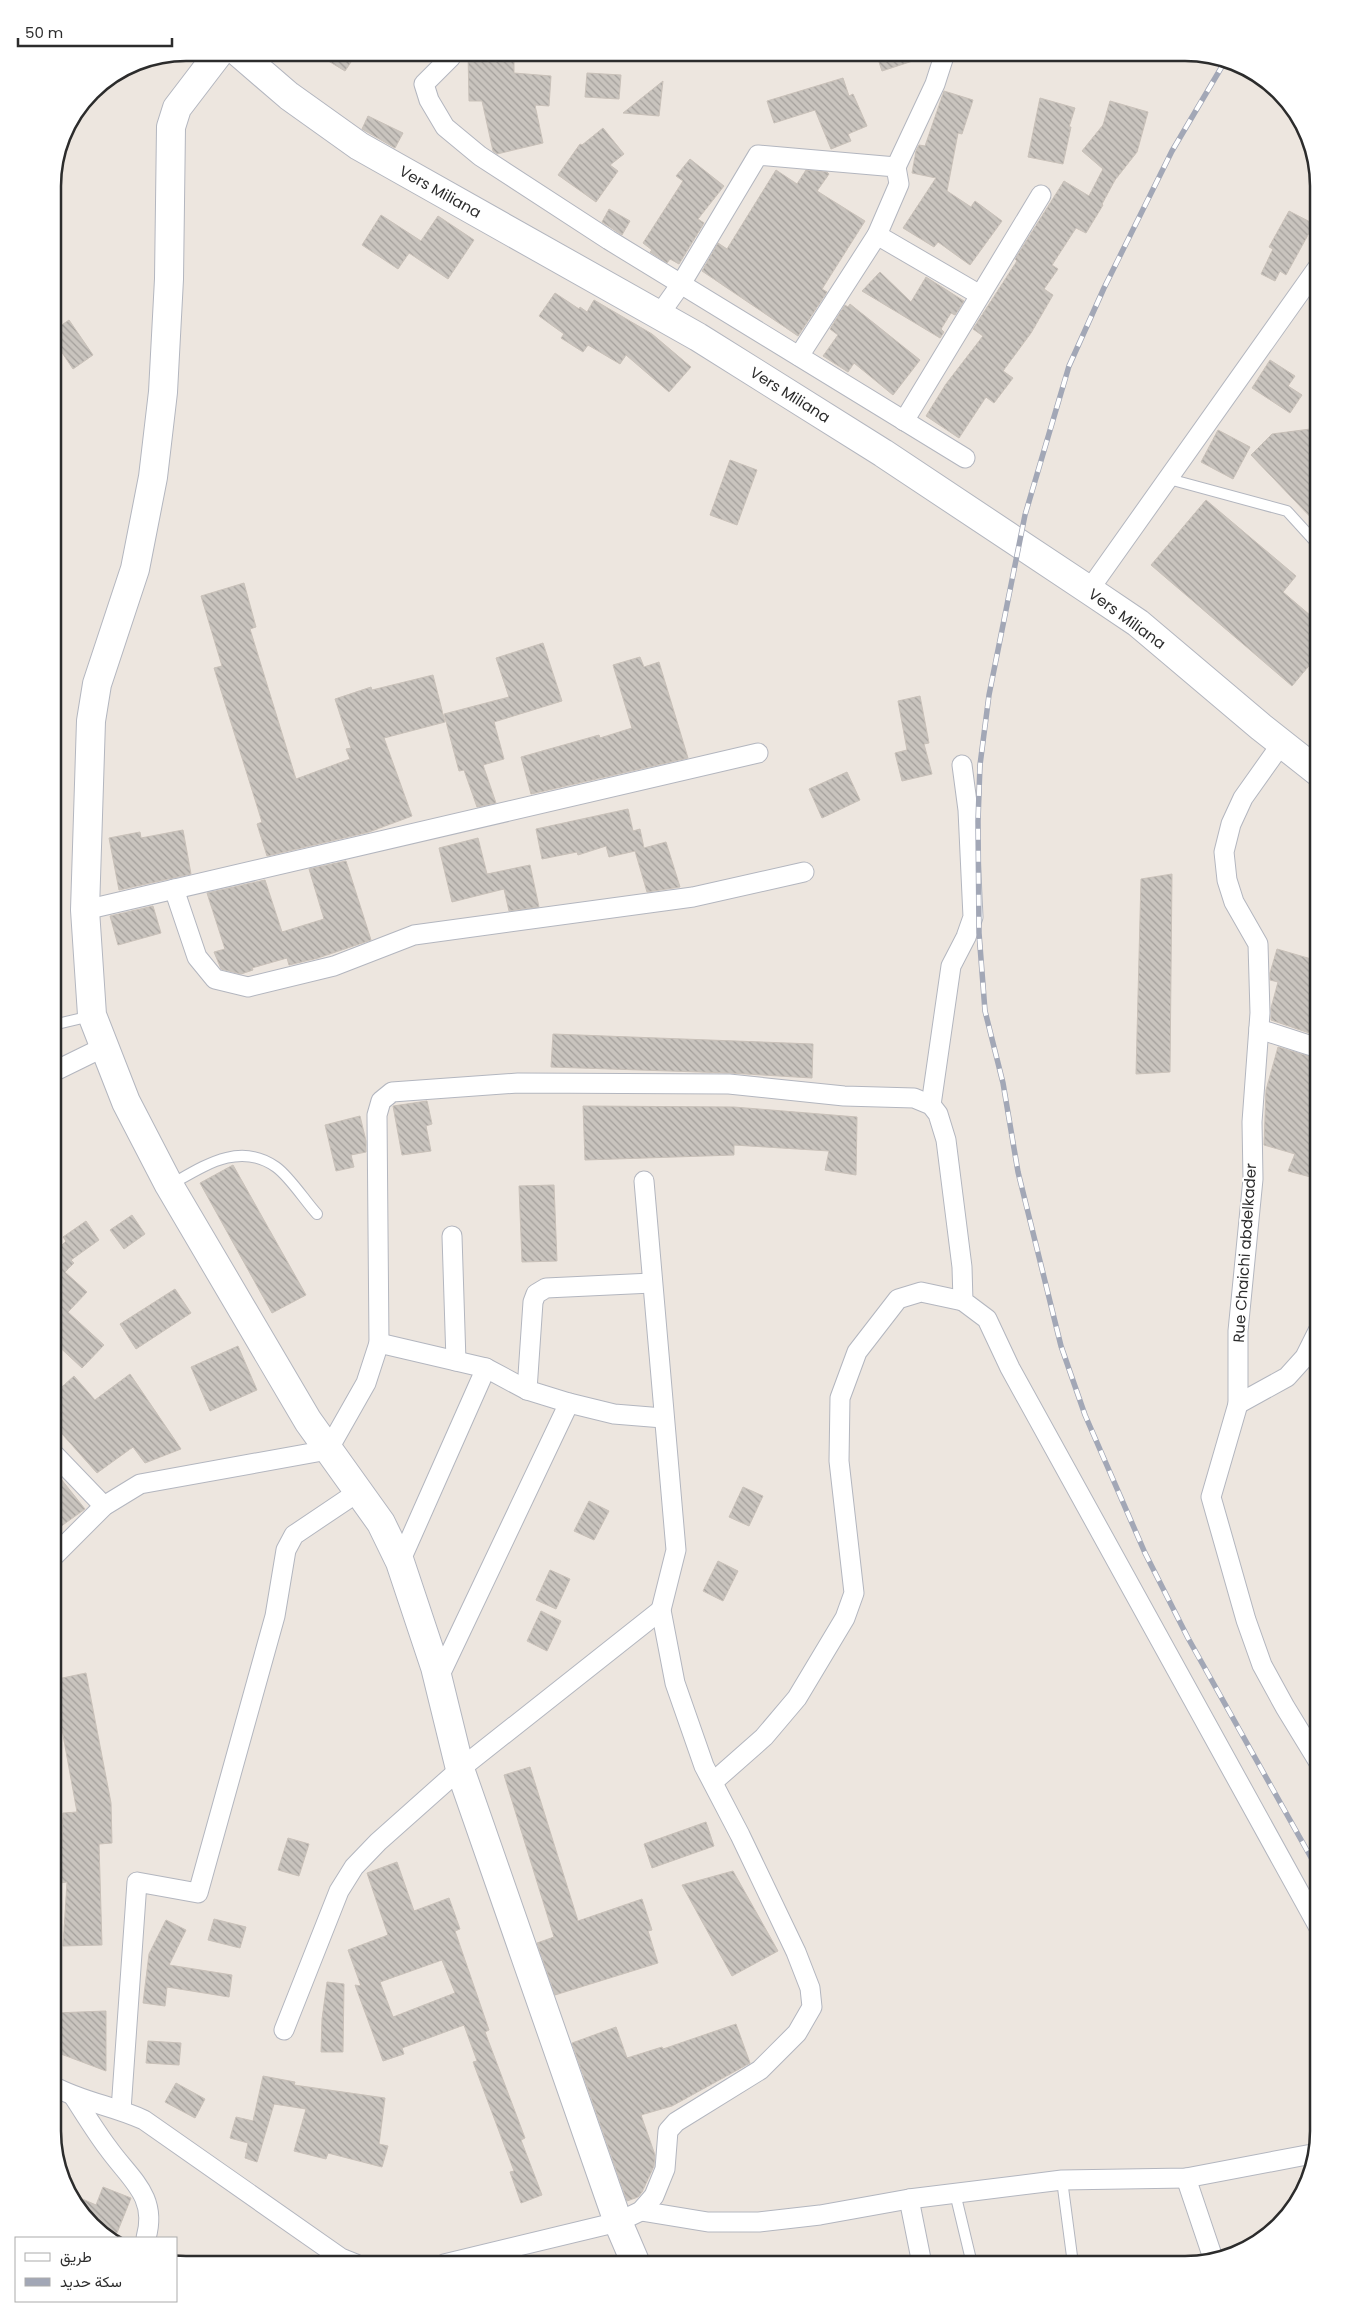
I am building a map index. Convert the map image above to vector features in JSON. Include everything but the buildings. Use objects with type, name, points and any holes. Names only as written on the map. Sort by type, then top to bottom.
[{"type":"street","points":[[212,61],[177,108],[171,127],[169,279],[163,392],[153,477],[135,569],[97,684],[90,721],[85,910],[92,1015],[126,1102],[169,1185],[304,1413],[380,1523],[400,1562],[421,1621],[438,1679],[460,1769],[630,2216],[635,2255]]},
{"type":"street","name":"Vers Miliana","points":[[249,61],[289,96],[359,146],[698,337],[883,453],[1090,590],[1138,622],[1310,766]]},
{"type":"street","points":[[447,61],[424,84],[429,100],[445,127],[480,156],[681,284],[965,458]]},
{"type":"street","points":[[800,356],[877,235],[898,184],[896,168],[935,84],[942,62]]},
{"type":"street","points":[[659,315],[681,284],[758,155],[896,168]]},
{"type":"street","points":[[904,421],[1041,195]]},
{"type":"street","points":[[877,235],[980,295]]},
{"type":"street","points":[[1090,590],[1310,278]]},
{"type":"street","name":"Rue Chaichi abdelkader","points":[[1282,743],[1243,798],[1231,824],[1224,852],[1227,880],[1234,902],[1258,944],[1259,1029],[1252,1122],[1253,1179],[1238,1331],[1238,1404],[1211,1497],[1246,1620],[1262,1665],[1310,1747]]},
{"type":"street","points":[[85,910],[758,753]]},
{"type":"street","points":[[932,1105],[951,966],[966,937],[972,917],[968,810],[962,765]]},
{"type":"street","points":[[174,889],[197,957],[215,979],[248,987],[334,966],[414,935],[693,898],[804,872]]},
{"type":"street","points":[[1259,1029],[1310,1045]]},
{"type":"street","points":[[62,1068],[104,1047]]},
{"type":"street","points":[[328,1450],[366,1383],[379,1343],[377,1115],[381,1101],[392,1092],[518,1083],[730,1084],[844,1096],[914,1098],[932,1105],[938,1114],[946,1140],[962,1267],[963,1301]]},
{"type":"street","points":[[630,2216],[654,2196],[666,2170],[668,2131],[676,2122],[760,2070],[797,2033],[812,2008],[810,1988],[796,1952],[704,1766],[675,1683],[661,1610],[676,1550],[663,1418],[644,1181]]},
{"type":"street","points":[[452,1236],[456,1361]]},
{"type":"street","points":[[526,1390],[533,1302],[536,1294],[546,1288],[652,1283]]},
{"type":"street","points":[[713,1782],[764,1737],[797,1698],[845,1618],[854,1593],[839,1461],[840,1398],[857,1352],[898,1299],[921,1292],[963,1301],[987,1319],[1010,1368],[1310,1912]]},
{"type":"street","points":[[379,1343],[486,1368],[526,1390],[569,1403],[614,1414],[663,1418]]},
{"type":"street","points":[[1238,1404],[1287,1377],[1305,1357],[1310,1347]]},
{"type":"street","points":[[400,1562],[486,1368]]},
{"type":"street","points":[[438,1679],[569,1403]]},
{"type":"street","points":[[61,1545],[104,1506],[140,1484],[328,1450]]},
{"type":"street","points":[[61,1462],[104,1506]]},
{"type":"street","points":[[121,2110],[137,1882],[198,1893],[275,1616],[286,1550],[294,1535],[358,1492]]},
{"type":"street","points":[[284,2030],[339,1891],[354,1867],[378,1842],[460,1769],[661,1610]]},
{"type":"street","points":[[61,2091],[74,2097],[121,2110],[144,2120],[337,2255]]},
{"type":"street","points":[[74,2097],[109,2150],[134,2177],[148,2205],[149,2228],[146,2237]]},
{"type":"street","points":[[487,2255],[630,2216],[708,2222],[759,2222],[820,2215],[909,2198],[1062,2180],[1186,2178],[1307,2155]]},
{"type":"street","points":[[1186,2178],[1211,2252]]},
{"type":"street","points":[[909,2198],[920,2256]]},
{"type":"lane","points":[[1169,479],[1288,510],[1310,536]]},
{"type":"lane","points":[[62,1023],[92,1015]]},
{"type":"lane","points":[[169,1185],[216,1159],[256,1156],[278,1168],[317,1214]]},
{"type":"lane","points":[[1062,2180],[1073,2256]]},
{"type":"lane","points":[[955,2193],[970,2256]]},
{"type":"railway","points":[[1222,67],[1172,151],[1104,288],[1069,366],[1025,515],[989,695],[980,765],[978,821],[979,933],[985,1011],[1003,1083],[1018,1172],[1061,1346],[1085,1415],[1145,1553],[1188,1638],[1310,1856]]}]
